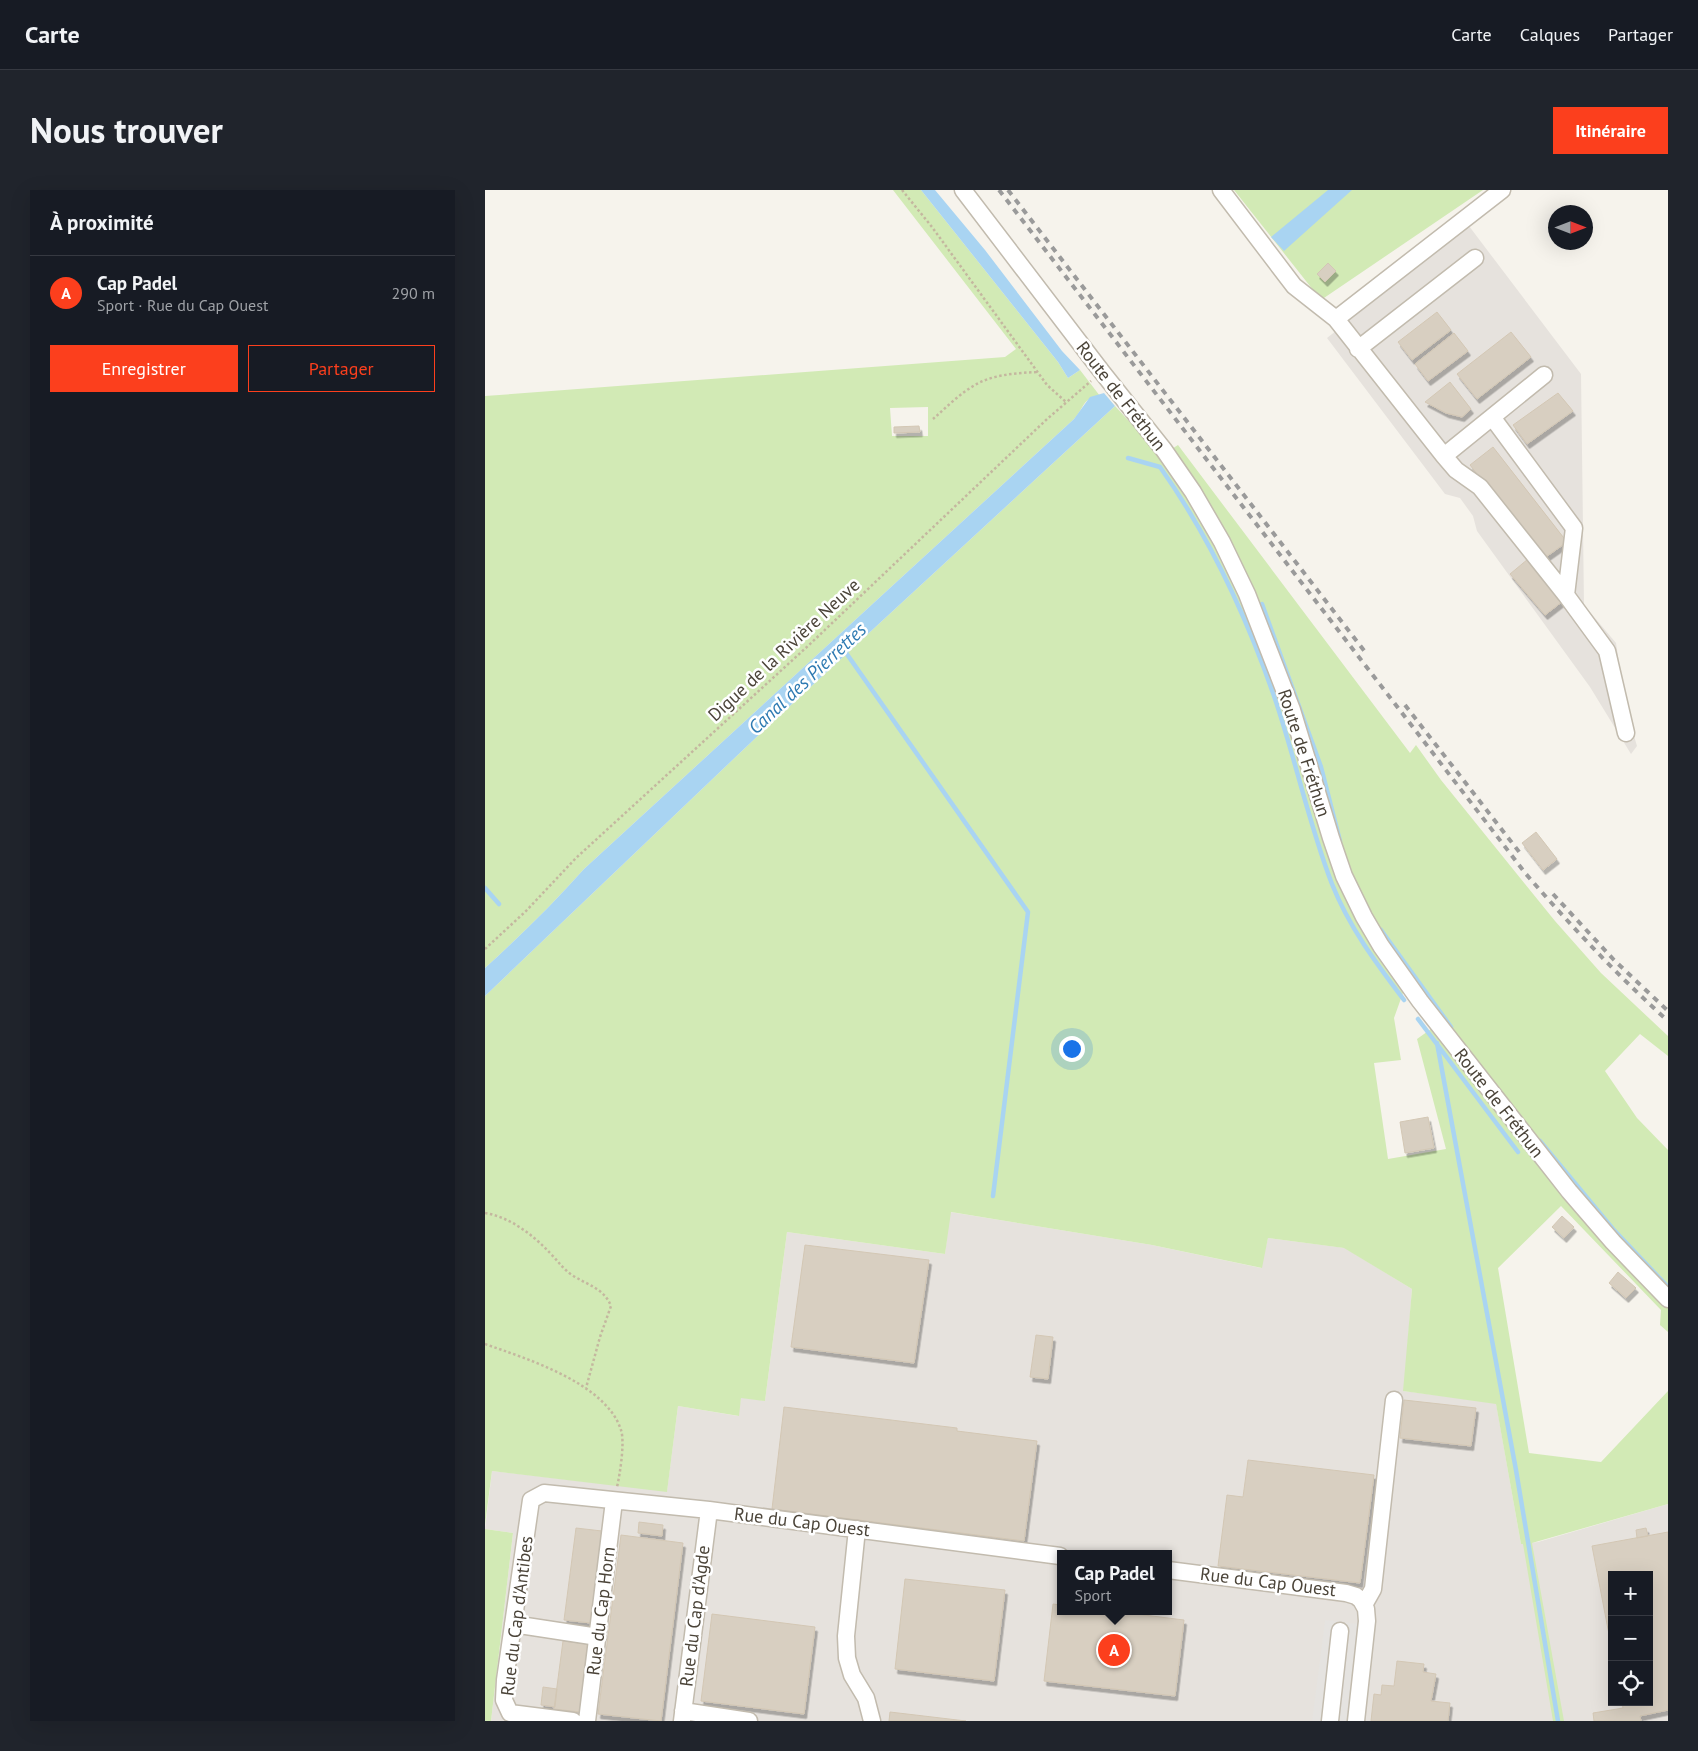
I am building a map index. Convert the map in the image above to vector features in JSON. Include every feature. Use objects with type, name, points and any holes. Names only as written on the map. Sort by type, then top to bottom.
[{"type":"street","name":"Route de Fréthun","points":[[963,190],[1106,378],[1164,450],[1193,492],[1222,542],[1247,594],[1292,710],[1337,858],[1350,890],[1372,931],[1420,1001],[1569,1192],[1613,1242],[1668,1299]]},
{"type":"street","points":[[1221,190],[1294,286],[1336,319],[1444,456],[1456,470],[1480,487],[1566,595],[1607,652],[1626,733]]},
{"type":"street","points":[[1336,319],[1503,190]]},
{"type":"street","points":[[1358,349],[1475,258]]},
{"type":"street","points":[[1444,456],[1544,375]]},
{"type":"street","points":[[1492,417],[1574,528],[1566,595]]},
{"type":"street","points":[[1356,1721],[1367,1621],[1364,1604],[1373,1589],[1394,1400]]},
{"type":"street","name":"Rue du Cap Ouest","points":[[544,1493],[709,1510],[1057,1556]]},
{"type":"street","name":"Rue du Cap d'Antibes","points":[[544,1493],[531,1500],[504,1700],[510,1712],[573,1721]]},
{"type":"street","name":"Rue du Cap Horn","points":[[587,1721],[614,1501]]},
{"type":"street","name":"Rue du Cap d'Agde","points":[[682,1716],[709,1510]]},
{"type":"street","points":[[857,1529],[846,1636],[847,1658],[852,1676],[866,1698],[872,1721]]},
{"type":"street","name":"Rue du Cap Ouest","points":[[1172,1571],[1346,1593],[1356,1596],[1364,1604]]},
{"type":"street","points":[[513,1624],[597,1637]]},
{"type":"street","points":[[1330,1721],[1340,1631]]},
{"type":"street","points":[[682,1716],[749,1721]]},
{"type":"path","points":[[902,190],[933,227],[1047,384],[1066,402]]},
{"type":"path","points":[[933,419],[966,392],[983,381],[1011,373],[1038,372]]},
{"type":"path","name":"Digue de la Rivière Neuve","points":[[485,949],[576,858],[809,645],[1066,402],[1106,378]]},
{"type":"path","points":[[485,1213],[498,1215],[532,1235],[561,1267],[600,1291],[609,1299],[611,1306],[586,1388]]},
{"type":"path","points":[[485,1344],[534,1362],[586,1388],[609,1408],[621,1430],[621,1467],[614,1501]]},
{"type":"shaded area","points":[[1469,226],[1581,374],[1584,605],[1616,643],[1626,709],[1637,746],[1631,754],[1590,687],[1477,531],[1473,516],[1460,498],[1445,494],[1327,338]]},
{"type":"shaded area","points":[[950,1212],[1152,1245],[1261,1268],[1268,1238],[1345,1248],[1412,1289],[1404,1391],[1496,1403],[1521,1544],[1538,1542],[1668,1504],[1668,1721],[491,1721],[513,1533],[485,1529],[492,1471],[667,1491],[678,1406],[738,1416],[741,1397],[765,1401],[787,1232],[945,1254]]},
{"type":"shaded area","points":[[1325,1620],[1358,1624],[1346,1721],[1312,1721]]},
{"type":"green space","points":[[893,190],[921,190],[1058,362],[1068,378],[1080,370],[1100,396],[1087,401],[1074,419],[584,869],[536,920],[485,968],[485,396],[1005,357],[1016,349]],"holes":[[[928,407],[928,436],[892,436],[890,408]]]},
{"type":"green space","points":[[1234,190],[1483,190],[1321,300]]},
{"type":"green space","points":[[1115,406],[1161,456],[1178,445],[1410,753],[1416,745],[1441,780],[1555,921],[1601,973],[1668,1036],[1668,1056],[1640,1034],[1605,1071],[1637,1118],[1668,1150],[1668,1332],[1660,1325],[1661,1310],[1561,1206],[1498,1268],[1529,1453],[1601,1462],[1668,1391],[1668,1504],[1532,1543],[1564,1721],[1553,1721],[1523,1544],[1521,1544],[1496,1404],[1403,1391],[1412,1289],[1344,1248],[1268,1238],[1262,1268],[1152,1245],[951,1212],[945,1254],[787,1232],[765,1401],[741,1398],[739,1416],[678,1406],[667,1492],[492,1471],[485,1525],[485,996],[766,728]],"holes":[[[1404,990],[1431,1029],[1417,1039],[1446,1149],[1388,1159],[1374,1063],[1401,1060],[1394,1018]]]},
{"type":"green space","points":[[485,1529],[513,1533],[491,1721],[485,1721]]},
{"type":"water","points":[[921,190],[935,190],[985,250],[1062,351],[1080,370],[1068,378],[1058,362]]},
{"type":"water","points":[[1328,190],[1352,190],[1284,251],[1271,237]]},
{"type":"water","name":"Canal des Pierrettes","points":[[1104,393],[1115,406],[766,728],[485,996],[485,968],[536,920],[584,869],[1074,419],[1090,397]]},
{"type":"building","points":[[1328,263],[1336,271],[1325,282],[1317,274]]},
{"type":"building","points":[[1437,312],[1451,330],[1412,360],[1398,342]]},
{"type":"building","points":[[1511,332],[1531,357],[1477,399],[1457,374]]},
{"type":"building","points":[[1454,333],[1468,351],[1428,381],[1415,364]]},
{"type":"building","points":[[1450,382],[1471,409],[1462,417],[1446,413],[1425,402]]},
{"type":"building","points":[[1558,393],[1573,411],[1527,444],[1513,425]]},
{"type":"building","points":[[919,426],[920,432],[894,433],[894,427]]},
{"type":"building","points":[[1493,447],[1567,542],[1543,559],[1470,465]]},
{"type":"building","points":[[1528,559],[1563,601],[1545,615],[1510,574]]},
{"type":"building","points":[[1536,832],[1557,859],[1543,870],[1522,843]]},
{"type":"building","points":[[1428,1117],[1434,1148],[1405,1153],[1400,1122]]},
{"type":"building","points":[[1562,1216],[1574,1227],[1564,1238],[1552,1227]]},
{"type":"building","points":[[805,1245],[929,1260],[914,1363],[791,1347]]},
{"type":"building","points":[[1618,1272],[1636,1288],[1626,1298],[1609,1283]]},
{"type":"building","points":[[1036,1335],[1053,1337],[1048,1379],[1030,1377]]},
{"type":"building","points":[[1404,1400],[1476,1408],[1471,1446],[1400,1438]]},
{"type":"building","points":[[784,1407],[957,1428],[957,1431],[1037,1441],[1024,1541],[772,1509]]},
{"type":"building","points":[[1248,1460],[1374,1475],[1360,1583],[1218,1566],[1227,1495],[1243,1497]]},
{"type":"building","points":[[639,1522],[663,1525],[662,1536],[638,1533]]},
{"type":"building","points":[[576,1528],[602,1531],[591,1623],[564,1620]]},
{"type":"building","points":[[1646,1528],[1648,1536],[1637,1538],[1636,1530]]},
{"type":"building","points":[[1668,1532],[1668,1710],[1640,1716],[1641,1721],[1594,1721],[1593,1713],[1623,1708],[1623,1706],[1653,1706],[1653,1571],[1608,1571],[1608,1629],[1592,1546]]},
{"type":"building","points":[[621,1535],[683,1543],[661,1721],[598,1714]]},
{"type":"building","points":[[905,1579],[1005,1590],[994,1681],[895,1669]]},
{"type":"building","points":[[1053,1604],[1057,1605],[1057,1615],[1144,1615],[1184,1620],[1175,1696],[1044,1681]]},
{"type":"building","points":[[712,1614],[815,1627],[804,1714],[701,1701]]},
{"type":"building","points":[[563,1641],[588,1644],[580,1712],[554,1709]]},
{"type":"building","points":[[1397,1661],[1424,1664],[1423,1672],[1436,1674],[1431,1701],[1450,1703],[1448,1721],[1371,1721],[1374,1694],[1381,1695],[1382,1685],[1394,1686]]},
{"type":"building","points":[[543,1687],[557,1689],[555,1707],[541,1705]]},
{"type":"building","points":[[890,1712],[966,1721],[889,1721]]},
{"type":"waterway","points":[[1128,458],[1160,467],[1178,493],[1210,548],[1238,605],[1273,693],[1323,861],[1332,884],[1355,930],[1404,1000]]},
{"type":"waterway","points":[[1262,604],[1321,767],[1340,841]]},
{"type":"waterway","name":"Canal des Pierrettes","points":[[844,650],[1028,912],[993,1196]]},
{"type":"waterway","points":[[485,888],[499,904]]},
{"type":"waterway","points":[[1381,930],[1451,1027]]},
{"type":"waterway","points":[[1418,1019],[1518,1152]]},
{"type":"waterway","points":[[1437,1043],[1516,1470],[1558,1721]]},
{"type":"waterway","points":[[1540,1141],[1613,1229],[1668,1287]]},
{"type":"railway","points":[[999,190],[1526,874],[1595,950],[1668,1021]]},
{"type":"railway","points":[[1008,190],[1366,653]]},
{"type":"railway","points":[[1405,705],[1520,853]]},
{"type":"railway","points":[[1553,894],[1614,960],[1668,1011]]},
{"type":"place","name":"Cap Padel","points":[[1114,1650]]}]
